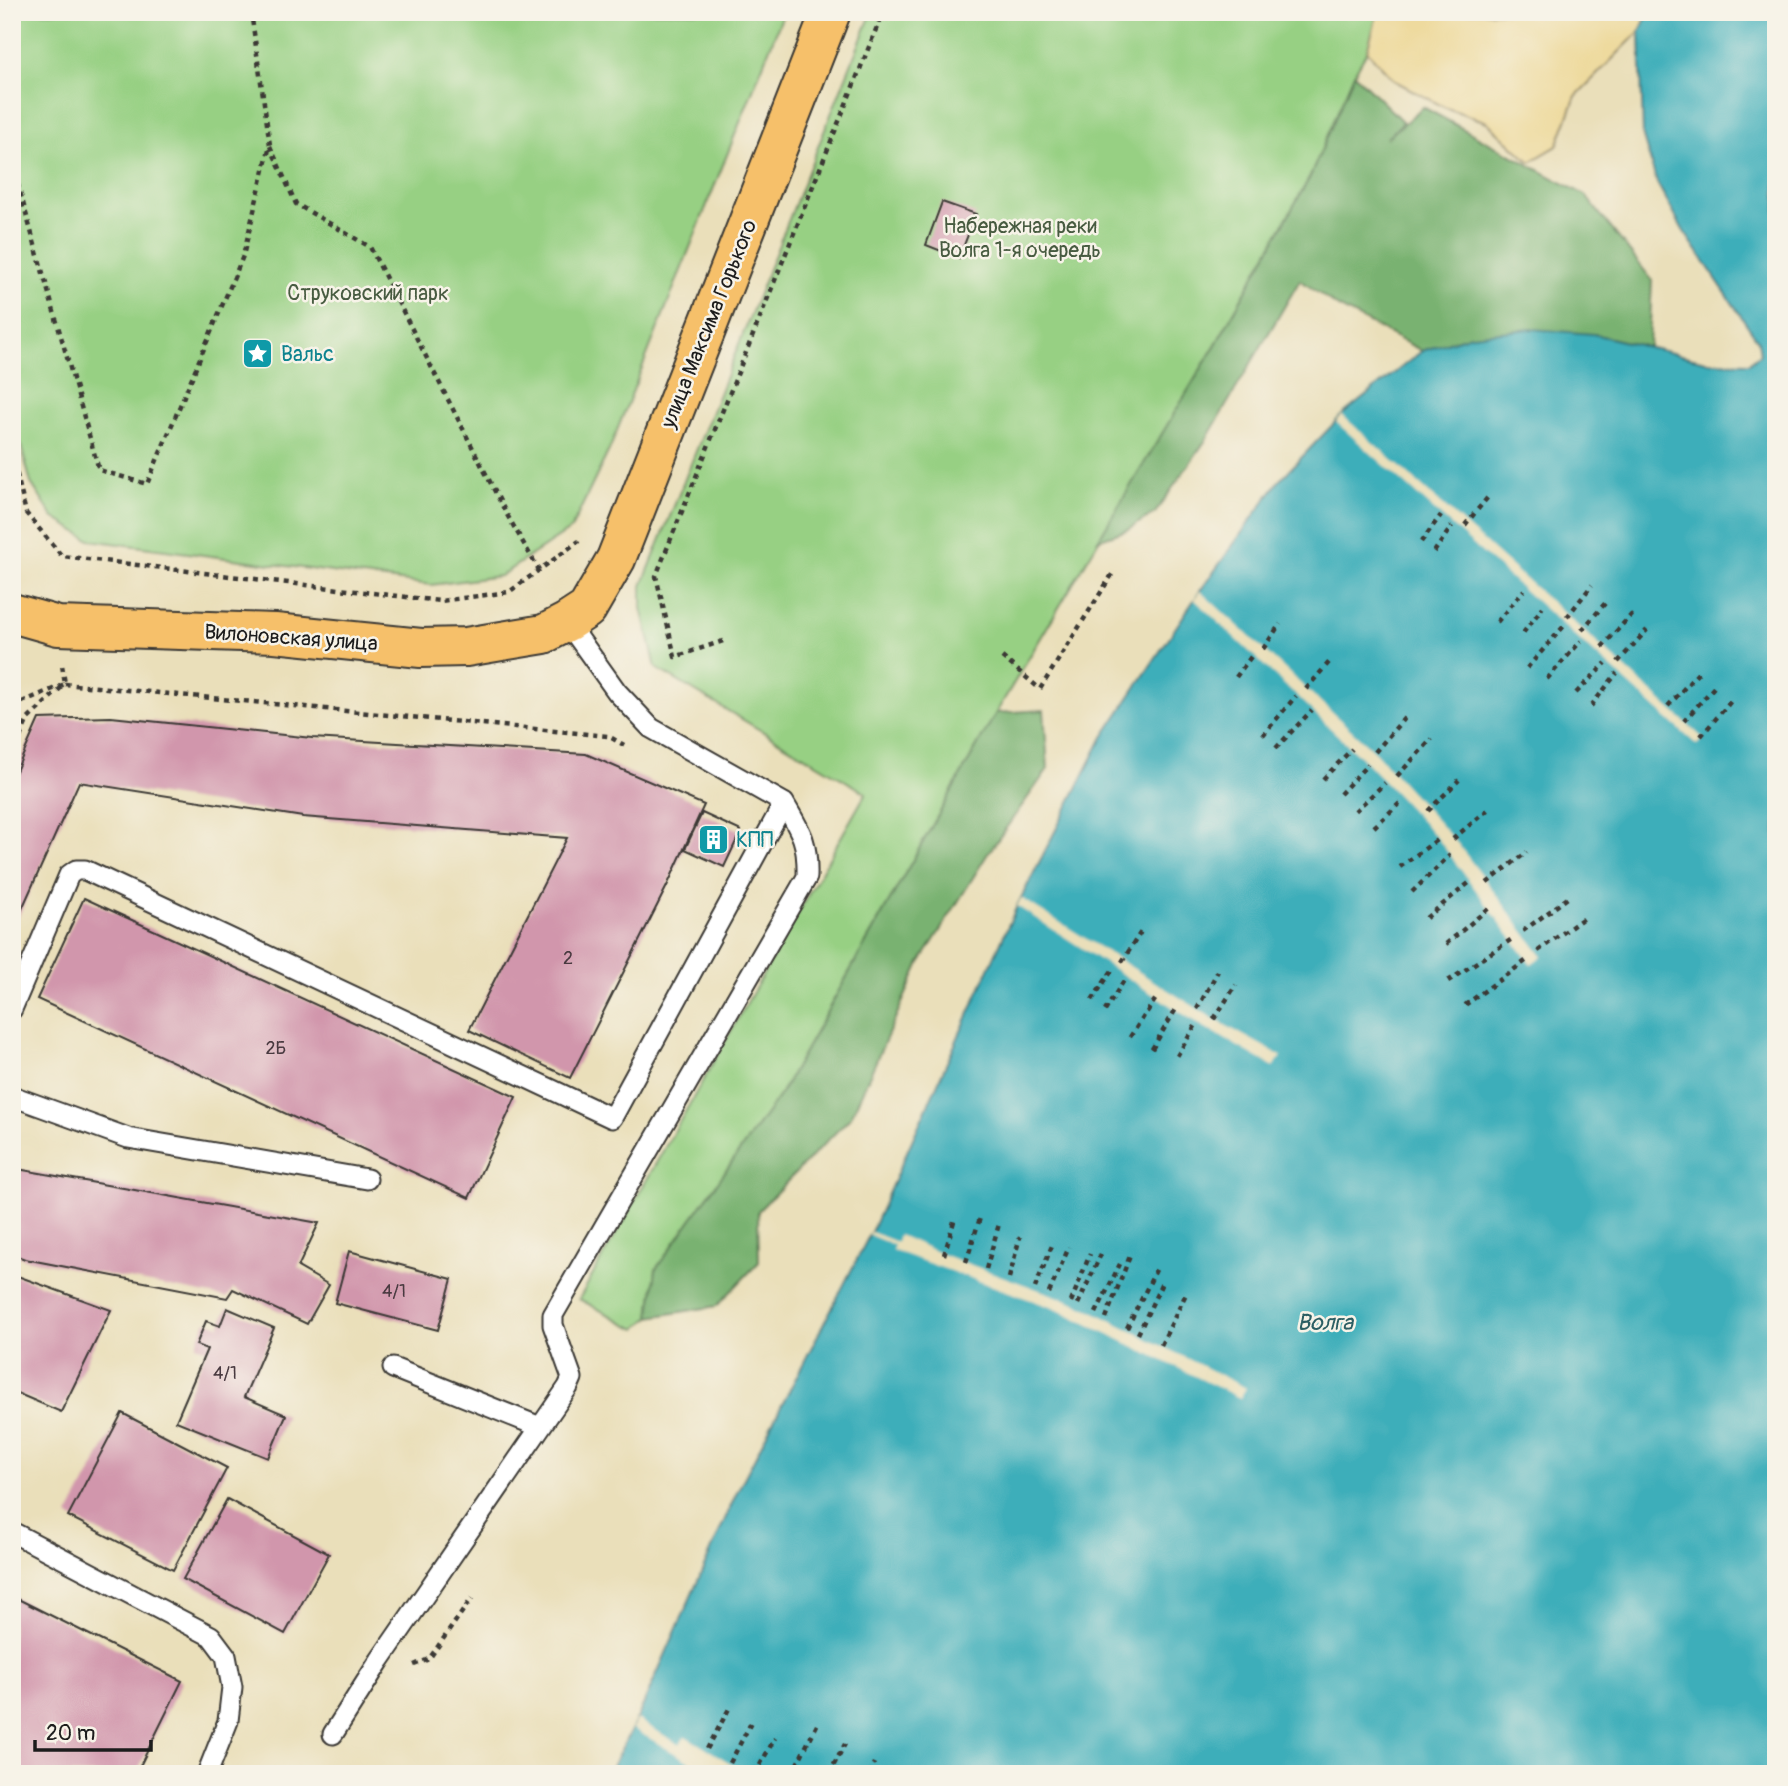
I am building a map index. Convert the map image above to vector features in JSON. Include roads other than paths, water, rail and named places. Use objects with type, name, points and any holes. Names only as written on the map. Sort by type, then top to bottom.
[{"type":"main road","name":"улица Максима Горького","points":[[567,622],[587,609],[616,559],[831,12]]},
{"type":"main road","name":"Вилоновская улица","points":[[12,613],[58,626],[275,633],[421,648],[466,646],[544,634],[567,622]]},
{"type":"lane","points":[[333,1734],[380,1660],[568,1387],[572,1378],[553,1325],[553,1315],[807,877],[808,851],[801,831],[784,803],[651,728],[617,692],[567,622]]},
{"type":"lane","points":[[12,1009],[69,875],[76,870],[85,870],[612,1118],[784,803]]},
{"type":"lane","points":[[12,1096],[128,1138],[367,1179]]},
{"type":"lane","points":[[393,1368],[540,1427]]},
{"type":"lane","points":[[12,1532],[211,1636],[226,1656],[232,1687],[228,1721],[207,1774]]},
{"type":"water","name":"Волга","points":[[1649,12],[1776,12],[1776,1774],[608,1774],[637,1719],[737,1492],[871,1232],[1017,906],[1103,737],[1200,591],[1279,481],[1342,415],[1422,351],[1471,335],[1532,329],[1593,334],[1710,362],[1749,363],[1760,354],[1758,341],[1683,230],[1657,183],[1643,137],[1640,31]]},
{"type":"place","name":"Вальс","points":[[258,354]]},
{"type":"place","name":"КПП","points":[[713,840]]},
{"type":"park label","name":"Набережная реки Волга 1-я очередь","points":[[1020,238]]},
{"type":"park label","name":"Струковский парк","points":[[368,293]]}]
